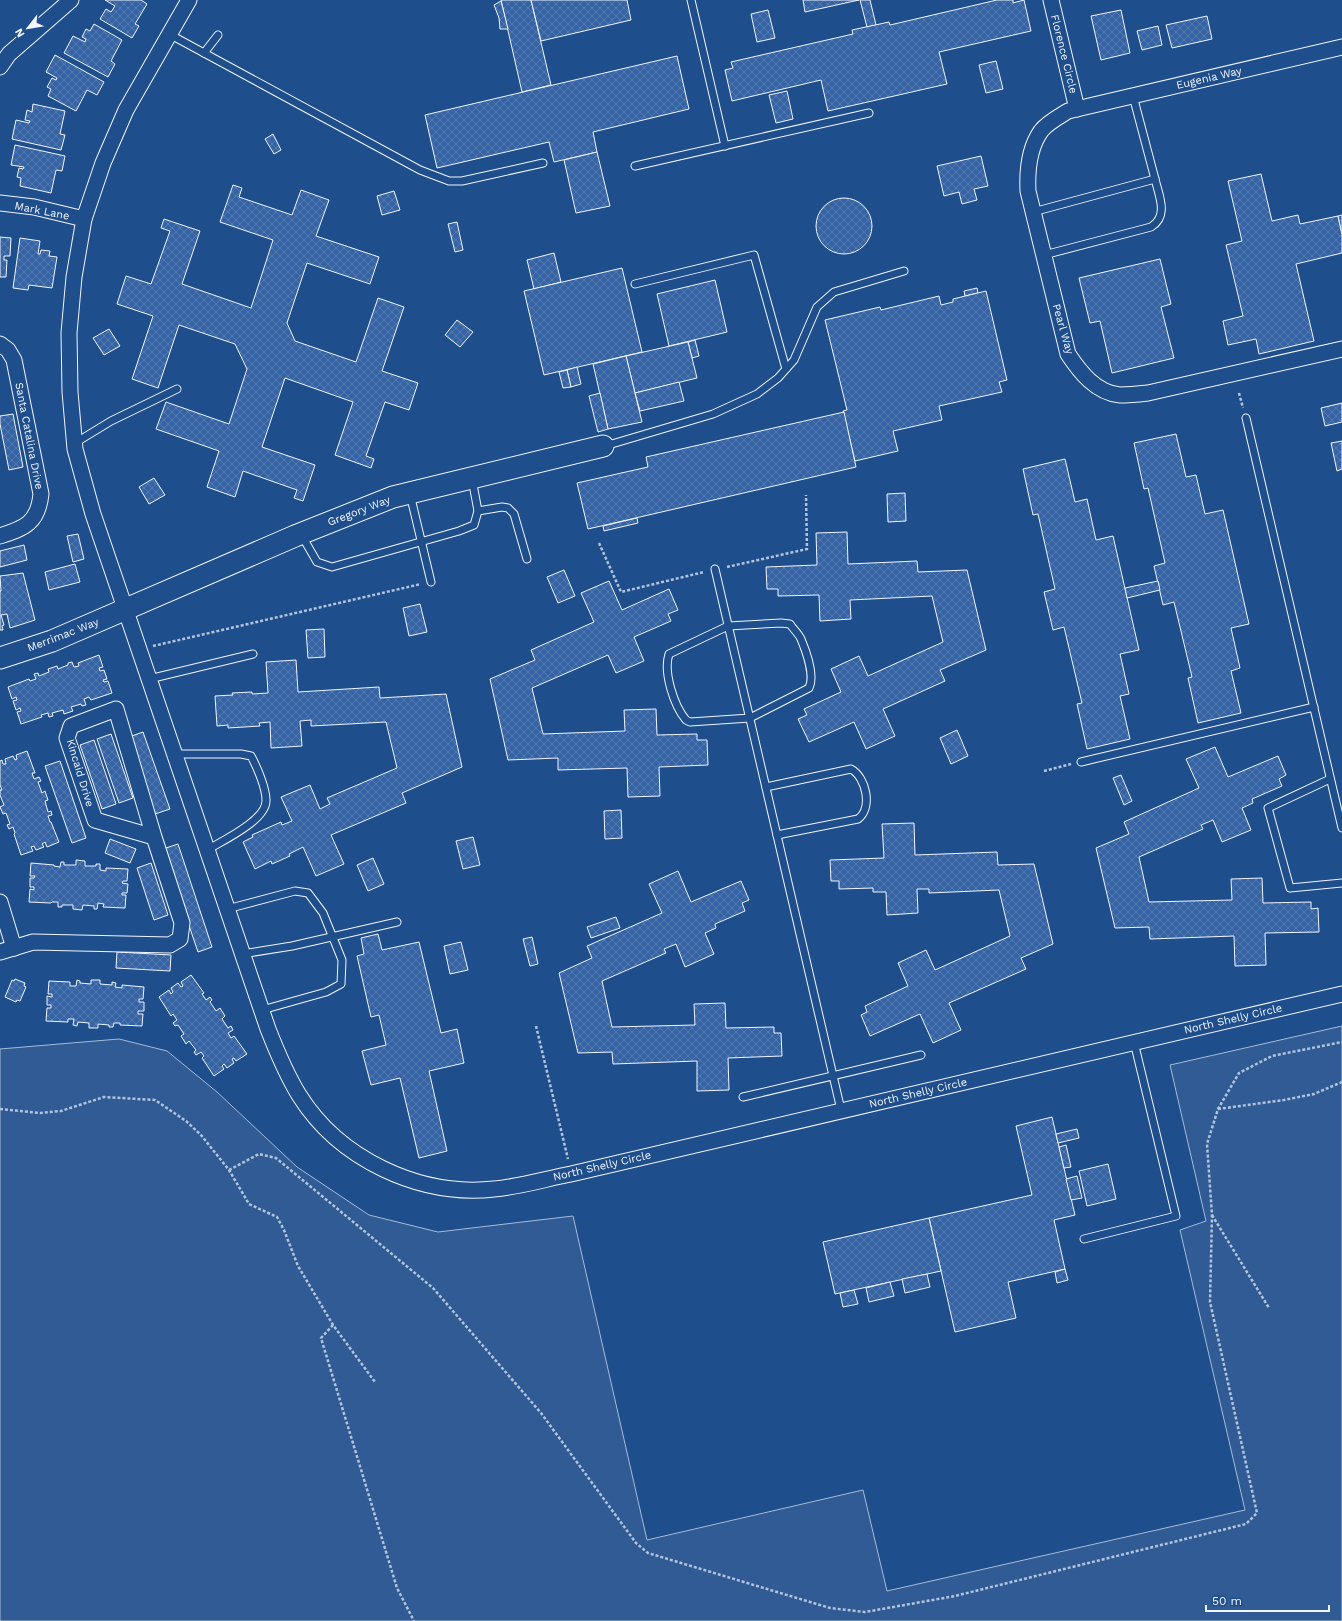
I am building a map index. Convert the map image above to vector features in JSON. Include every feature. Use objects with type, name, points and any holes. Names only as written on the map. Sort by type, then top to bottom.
[{"type":"street","points":[[0,67],[9,54],[71,0]]},
{"type":"street","name":"North Shelly Circle","points":[[189,0],[126,110],[103,163],[84,219],[74,277],[69,333],[70,392],[75,443],[93,514],[242,954],[284,1068],[299,1096],[317,1119],[341,1142],[369,1162],[413,1181],[454,1189],[493,1189],[571,1174],[1342,994]]},
{"type":"street","name":"Florence Circle","points":[[1050,0],[1077,109]]},
{"type":"street","name":"Eugenia Way","points":[[1077,109],[1342,47]]},
{"type":"street","name":"Pearl Way","points":[[1077,109],[1068,111],[1041,130],[1034,145],[1027,171],[1028,191],[1068,354],[1081,373],[1093,383],[1108,392],[1119,395],[1155,391],[1342,348]]},
{"type":"street","name":"Mark Lane","points":[[0,203],[34,207],[84,219]]},
{"type":"street","name":"Santa Catalina Drive","points":[[0,344],[8,350],[14,360],[41,494],[39,506],[34,518],[27,525],[18,530],[0,536]]},
{"type":"street","name":"Gregory Way","points":[[126,610],[301,534],[393,497],[603,446]]},
{"type":"street","name":"Merrimac Way","points":[[0,658],[52,641],[126,610]]},
{"type":"street","name":"Kincaid Drive","points":[[7,950],[33,942],[170,944],[180,939],[182,923],[154,837],[116,709],[71,726],[67,738],[95,820],[154,837]]},
{"type":"street","points":[[0,902],[7,950]]},
{"type":"lane","points":[[691,0],[725,146]]},
{"type":"lane","points":[[169,34],[420,170],[449,181],[462,181],[543,163]]},
{"type":"lane","points":[[204,53],[218,35]]},
{"type":"lane","points":[[1044,255],[1151,227],[1158,223],[1162,216],[1155,179],[1133,96]]},
{"type":"lane","points":[[635,166],[869,113]]},
{"type":"lane","points":[[1033,212],[1155,179]]},
{"type":"lane","points":[[635,284],[754,255],[786,369]]},
{"type":"lane","points":[[603,446],[713,414],[756,394],[778,378],[794,360],[817,307],[834,292],[904,272]]},
{"type":"lane","points":[[75,443],[111,421],[177,389]]},
{"type":"lane","points":[[1246,418],[1342,828]]},
{"type":"lane","points":[[301,534],[317,562],[332,567],[458,532],[474,525],[478,511],[472,478]]},
{"type":"lane","points":[[410,493],[431,582]]},
{"type":"lane","points":[[478,511],[502,507],[508,508],[514,514],[527,560]]},
{"type":"lane","points":[[715,569],[841,1110]]},
{"type":"lane","points":[[781,623],[790,624],[801,638],[810,665],[811,683],[809,688],[750,718],[690,722],[684,718],[672,696],[667,659],[669,654],[728,626],[781,623]]},
{"type":"lane","points":[[149,679],[253,654]]},
{"type":"lane","points":[[1081,762],[1314,707]]},
{"type":"lane","points":[[174,754],[241,754],[251,756],[258,770],[266,800],[263,809],[253,822],[207,850]]},
{"type":"lane","points":[[766,788],[851,769],[856,771],[864,785],[866,811],[863,816],[858,819],[777,835]]},
{"type":"lane","points":[[1330,779],[1268,808],[1290,888],[1342,883]]},
{"type":"lane","points":[[227,910],[295,891],[308,893],[323,914],[342,960],[341,984],[326,992],[262,1010]]},
{"type":"lane","points":[[242,954],[333,938],[397,922]]},
{"type":"lane","points":[[1084,1239],[1176,1216],[1134,1042]]},
{"type":"lane","points":[[743,1097],[921,1055]]},
{"type":"path","points":[[139,650],[431,582]]},
{"type":"path","points":[[1044,771],[1081,762]]},
{"type":"path","points":[[536,1026],[571,1174]]},
{"type":"path","points":[[229,1170],[259,1154],[276,1158],[433,1288],[541,1413],[636,1543],[648,1553],[830,1608],[865,1612],[955,1596],[1246,1524],[1257,1513],[1210,1302],[1212,1215],[1207,1144],[1218,1109],[1239,1073],[1272,1056],[1342,1042]]},
{"type":"path","points":[[1218,1109],[1306,1096],[1342,1082]]},
{"type":"path","points":[[0,1109],[40,1113],[61,1111],[104,1097],[155,1100],[186,1121],[201,1135],[229,1170],[249,1204],[277,1217],[284,1230],[298,1266],[333,1326],[376,1382]]},
{"type":"path","points":[[1212,1215],[1269,1308]]},
{"type":"path","points":[[333,1326],[321,1338],[397,1588],[414,1621]]},
{"type":"shaded area","points":[[1342,1026],[1342,1621],[0,1621],[0,1049],[119,1039],[167,1051],[217,1092],[297,1167],[369,1215],[438,1232],[573,1216],[647,1540],[863,1490],[887,1591],[1245,1510],[1180,1230],[1206,1221],[1170,1065]]},
{"type":"building","points":[[105,0],[141,0],[147,4],[135,24],[139,26],[132,38],[100,19],[106,9],[111,12],[115,6]]},
{"type":"building","points":[[501,0],[531,0],[551,85],[522,92]]},
{"type":"building","points":[[531,0],[627,0],[631,20],[541,41]]},
{"type":"building","points":[[803,0],[859,0],[805,12]]},
{"type":"building","points":[[860,0],[870,0],[876,25],[867,27]]},
{"type":"building","points":[[997,0],[1013,0],[1013,3],[1024,0],[1031,31],[939,52],[947,84],[828,111],[821,80],[732,101],[725,70],[733,68],[731,62],[853,34],[852,30],[889,22],[890,25]]},
{"type":"building","points":[[501,1],[508,29],[500,29],[499,18],[494,5]]},
{"type":"building","points":[[768,10],[775,38],[757,42],[751,14]]},
{"type":"building","points":[[1121,10],[1130,53],[1101,60],[1091,16]]},
{"type":"building","points":[[1207,16],[1212,39],[1172,48],[1166,25]]},
{"type":"building","points":[[94,24],[122,40],[111,61],[115,64],[108,77],[64,53],[73,36],[85,42],[86,39],[82,37],[86,29],[90,31]]},
{"type":"building","points":[[1158,26],[1162,45],[1142,50],[1137,31]]},
{"type":"building","points":[[55,55],[104,82],[97,95],[87,90],[76,111],[48,96],[51,89],[47,87],[52,78],[56,80],[57,78],[46,72]]},
{"type":"building","points":[[677,56],[689,109],[593,132],[597,152],[554,162],[549,142],[437,168],[425,115]]},
{"type":"building","points":[[996,61],[1003,89],[986,93],[979,65]]},
{"type":"building","points":[[787,91],[793,119],[776,123],[769,95]]},
{"type":"building","points":[[33,104],[65,111],[60,134],[65,135],[61,150],[12,139],[16,120],[29,123],[30,121],[25,120],[27,110],[32,112]]},
{"type":"building","points":[[273,134],[281,150],[274,154],[265,139]]},
{"type":"building","points":[[15,145],[65,156],[62,171],[56,170],[51,193],[20,186],[21,178],[17,177],[19,168],[23,169],[24,167],[11,165]]},
{"type":"building","points":[[597,152],[610,206],[576,213],[564,160]]},
{"type":"building","points":[[981,156],[988,186],[974,189],[977,200],[962,204],[959,192],[944,196],[937,166]]},
{"type":"building","points":[[1261,174],[1272,221],[1298,215],[1300,224],[1338,216],[1342,234],[1342,253],[1296,264],[1314,341],[1259,354],[1256,339],[1228,345],[1223,321],[1243,316],[1226,245],[1242,241],[1228,181]]},
{"type":"building","points":[[233,185],[242,188],[239,197],[292,215],[301,190],[329,200],[316,236],[379,257],[370,284],[307,263],[287,323],[295,341],[356,362],[378,298],[404,307],[382,371],[418,383],[409,410],[385,402],[366,456],[374,459],[371,468],[335,455],[353,402],[285,378],[262,447],[315,465],[303,501],[294,498],[297,490],[243,471],[235,497],[207,487],[219,451],[156,429],[166,402],[229,424],[247,369],[235,344],[179,325],[158,388],[132,379],[153,316],[117,304],[126,276],[151,284],[170,231],[161,228],[164,219],[200,231],[182,284],[251,308],[273,240],[220,222]]},
{"type":"building","points":[[394,191],[400,210],[382,215],[377,196]]},
{"type":"building","points":[[844,198],[855,200],[864,206],[870,215],[872,226],[870,237],[864,246],[855,252],[844,254],[833,252],[824,246],[818,237],[816,226],[818,215],[824,206],[833,200]]},
{"type":"building","points":[[1342,215],[1342,234],[1338,216]]},
{"type":"building","points":[[457,222],[463,250],[455,252],[448,224]]},
{"type":"building","points":[[0,237],[11,238],[10,256],[4,256],[4,260],[7,260],[6,277],[0,277]]},
{"type":"building","points":[[20,238],[40,241],[38,254],[40,254],[41,250],[50,251],[49,256],[57,257],[52,288],[29,285],[28,290],[13,288]]},
{"type":"building","points":[[554,253],[561,282],[534,289],[527,260]]},
{"type":"building","points":[[1160,259],[1171,304],[1161,307],[1174,358],[1112,373],[1100,321],[1090,323],[1079,278]]},
{"type":"building","points":[[622,268],[642,352],[544,375],[524,291]]},
{"type":"building","points":[[715,280],[727,332],[669,346],[657,294]]},
{"type":"building","points":[[977,288],[978,293],[965,296],[964,291]]},
{"type":"building","points":[[986,291],[1007,380],[999,382],[1002,392],[939,406],[942,420],[893,431],[898,451],[855,461],[843,411],[847,410],[825,320],[880,307],[881,310],[939,296],[941,305],[953,302],[953,299]]},
{"type":"building","points":[[457,320],[473,332],[460,347],[445,335]]},
{"type":"building","points":[[109,329],[120,346],[104,355],[93,338]]},
{"type":"building","points":[[695,340],[699,356],[692,358],[688,342]]},
{"type":"building","points":[[688,342],[697,378],[635,393],[626,356]]},
{"type":"building","points":[[626,356],[642,422],[608,429],[593,364]]},
{"type":"building","points":[[577,367],[581,384],[571,387],[567,370]]},
{"type":"building","points":[[567,370],[571,387],[563,388],[559,372]]},
{"type":"building","points":[[679,382],[684,401],[640,411],[635,393]]},
{"type":"building","points":[[600,393],[608,429],[598,432],[589,396]]},
{"type":"building","points":[[1342,403],[1342,422],[1325,426],[1321,408]]},
{"type":"building","points":[[844,412],[856,467],[588,529],[577,483],[648,467],[646,457]]},
{"type":"building","points":[[13,414],[23,467],[9,470],[0,424],[0,416]]},
{"type":"building","points":[[1176,434],[1186,477],[1196,475],[1205,514],[1223,510],[1249,624],[1231,628],[1240,668],[1231,671],[1241,713],[1198,723],[1188,678],[1192,677],[1174,602],[1163,605],[1154,566],[1165,563],[1148,488],[1144,489],[1134,443]]},
{"type":"building","points":[[1342,441],[1342,469],[1337,471],[1331,443]]},
{"type":"building","points":[[1065,459],[1075,502],[1087,499],[1096,540],[1113,536],[1139,650],[1120,654],[1129,694],[1120,696],[1130,739],[1087,749],[1077,704],[1082,703],[1064,627],[1053,630],[1044,592],[1055,589],[1038,514],[1033,515],[1023,469]]},
{"type":"building","points":[[154,478],[165,495],[149,504],[139,487]]},
{"type":"building","points":[[905,493],[906,521],[888,522],[887,494]]},
{"type":"building","points":[[637,518],[638,523],[604,531],[603,526]]},
{"type":"building","points":[[847,532],[848,564],[917,561],[918,572],[967,570],[986,650],[940,670],[945,681],[883,709],[895,736],[866,749],[854,722],[809,742],[798,719],[807,715],[804,709],[841,692],[831,669],[859,656],[868,676],[943,642],[932,596],[850,600],[851,619],[820,621],[819,595],[778,596],[778,589],[767,589],[766,567],[817,565],[816,533]]},
{"type":"building","points":[[78,534],[84,559],[73,562],[67,536]]},
{"type":"building","points":[[24,545],[27,560],[0,567],[0,551]]},
{"type":"building","points":[[75,564],[80,582],[49,590],[45,572]]},
{"type":"building","points":[[564,570],[575,596],[558,603],[547,577]]},
{"type":"building","points":[[23,573],[35,620],[10,628],[7,614],[1,615],[4,625],[2,626],[3,630],[0,630],[0,576]]},
{"type":"building","points":[[609,581],[622,610],[669,589],[678,610],[668,614],[671,621],[634,637],[644,661],[616,673],[608,655],[532,688],[543,734],[625,731],[624,710],[656,709],[657,735],[697,734],[697,740],[707,740],[708,765],[659,767],[660,796],[628,797],[627,768],[558,770],[558,758],[508,760],[490,679],[535,660],[531,650],[594,622],[581,593]]},
{"type":"building","points":[[1158,581],[1160,590],[1127,598],[1125,588]]},
{"type":"building","points":[[420,604],[427,632],[409,636],[403,608]]},
{"type":"building","points":[[324,629],[325,657],[308,658],[306,630]]},
{"type":"building","points":[[99,655],[103,667],[99,668],[100,671],[104,670],[107,679],[103,680],[104,682],[108,681],[112,693],[91,700],[89,697],[84,699],[86,705],[82,706],[81,704],[71,707],[73,711],[64,714],[63,710],[52,713],[53,716],[49,717],[48,713],[41,715],[42,717],[21,724],[17,712],[21,711],[20,708],[16,710],[13,701],[17,700],[16,697],[12,699],[8,687],[29,679],[30,681],[36,679],[34,674],[38,673],[39,676],[49,672],[48,669],[57,666],[58,669],[72,662],[74,667],[79,666],[78,663]]},
{"type":"building","points":[[296,660],[298,692],[379,687],[380,698],[446,694],[462,767],[402,793],[406,803],[331,835],[344,864],[316,876],[303,847],[289,854],[290,856],[272,864],[271,861],[255,869],[243,842],[253,837],[252,835],[281,822],[282,825],[292,821],[281,797],[310,785],[320,809],[330,804],[327,798],[397,768],[386,722],[311,726],[311,720],[300,721],[302,746],[271,748],[270,722],[259,723],[260,726],[228,728],[228,725],[217,726],[215,696],[233,695],[232,693],[268,693],[266,662]]},
{"type":"building","points":[[957,730],[968,756],[951,764],[940,738]]},
{"type":"building","points":[[143,732],[170,809],[155,814],[129,737]]},
{"type":"building","points":[[111,734],[133,798],[119,803],[97,739]]},
{"type":"building","points":[[94,740],[116,804],[102,809],[80,745]]},
{"type":"building","points":[[1215,747],[1228,777],[1278,756],[1286,775],[1279,779],[1282,786],[1252,799],[1253,803],[1242,808],[1251,830],[1222,842],[1213,820],[1201,825],[1203,829],[1139,857],[1149,902],[1232,900],[1231,879],[1262,878],[1263,903],[1311,902],[1311,909],[1318,908],[1319,932],[1265,933],[1266,965],[1235,966],[1234,936],[1150,939],[1149,927],[1115,928],[1096,848],[1129,834],[1124,822],[1199,788],[1186,759]]},
{"type":"building","points":[[27,751],[35,773],[32,773],[34,779],[39,777],[41,781],[38,782],[42,793],[45,791],[48,800],[45,801],[48,812],[51,811],[52,815],[48,816],[59,842],[47,847],[45,842],[42,844],[44,847],[36,850],[34,846],[31,847],[33,851],[21,855],[13,827],[9,829],[7,825],[10,824],[6,813],[3,814],[0,807],[4,805],[0,795],[0,790],[2,790],[0,785],[0,761],[2,760],[3,764],[6,764],[5,759],[13,756],[15,760],[17,759],[16,755]]},
{"type":"building","points":[[60,761],[86,838],[72,843],[45,766]]},
{"type":"building","points":[[1121,775],[1132,801],[1124,805],[1113,778]]},
{"type":"building","points":[[621,810],[622,838],[605,839],[604,811]]},
{"type":"building","points":[[914,823],[915,855],[997,852],[998,865],[1034,864],[1053,944],[1021,958],[1026,969],[949,1003],[961,1030],[933,1043],[920,1014],[870,1036],[861,1015],[867,1012],[865,1006],[908,986],[898,963],[926,950],[935,970],[1010,936],[999,890],[929,893],[929,889],[917,889],[918,913],[887,915],[886,892],[873,892],[873,888],[839,889],[839,881],[831,881],[830,860],[884,858],[882,824]]},
{"type":"building","points":[[473,837],[480,865],[463,869],[456,841]]},
{"type":"building","points":[[110,839],[136,849],[130,863],[105,853]]},
{"type":"building","points":[[178,844],[212,947],[198,952],[163,849]]},
{"type":"building","points":[[373,858],[384,884],[368,891],[357,865]]},
{"type":"building","points":[[76,860],[85,861],[85,866],[96,866],[96,864],[100,864],[100,870],[106,871],[106,868],[128,869],[127,881],[123,881],[122,883],[128,884],[127,893],[122,893],[122,895],[126,895],[125,908],[103,907],[104,904],[98,903],[97,909],[94,909],[94,906],[83,905],[82,910],[73,909],[73,905],[62,905],[62,907],[58,907],[58,902],[29,902],[30,889],[34,890],[34,887],[30,887],[30,878],[34,878],[35,876],[30,876],[31,863],[60,867],[61,862],[64,862],[64,865],[76,865]]},
{"type":"building","points":[[151,863],[168,915],[154,920],[137,868]]},
{"type":"building","points":[[678,871],[691,902],[741,881],[749,900],[742,903],[745,911],[715,924],[716,928],[705,933],[714,954],[685,967],[676,944],[664,949],[666,953],[602,981],[612,1027],[695,1025],[694,1004],[725,1003],[726,1028],[774,1027],[774,1033],[781,1033],[782,1056],[728,1058],[729,1090],[697,1091],[697,1061],[613,1064],[612,1052],[578,1053],[559,973],[592,958],[587,946],[662,913],[649,884]]},
{"type":"building","points":[[616,917],[620,928],[591,938],[587,927]]},
{"type":"building","points":[[378,934],[382,950],[419,942],[441,1033],[457,1029],[464,1063],[429,1071],[447,1151],[419,1158],[400,1078],[371,1085],[362,1051],[386,1045],[379,1015],[371,1017],[357,956],[364,954],[361,938]]},
{"type":"building","points":[[532,937],[538,964],[530,966],[523,939]]},
{"type":"building","points":[[461,942],[468,970],[450,974],[444,946]]},
{"type":"building","points":[[117,952],[171,955],[170,971],[116,968]]},
{"type":"building","points":[[191,975],[204,993],[202,994],[206,1000],[210,997],[212,1000],[210,1002],[216,1011],[220,1008],[225,1016],[222,1019],[228,1028],[231,1026],[233,1030],[228,1033],[231,1038],[234,1036],[247,1054],[236,1061],[234,1058],[232,1059],[234,1063],[227,1068],[224,1064],[222,1066],[224,1069],[214,1076],[202,1058],[204,1056],[201,1052],[196,1055],[194,1052],[196,1050],[189,1041],[186,1044],[181,1036],[184,1034],[178,1025],[175,1026],[173,1023],[177,1020],[173,1014],[171,1016],[159,997],[169,990],[171,994],[173,992],[171,988],[178,983],[181,987],[183,986],[181,982]]},
{"type":"building","points":[[15,979],[25,983],[24,986],[26,987],[20,1001],[17,1000],[16,1002],[5,997],[12,980],[14,981]]},
{"type":"building","points":[[77,980],[80,981],[80,983],[91,984],[91,980],[100,980],[100,984],[112,985],[112,982],[116,983],[115,987],[122,988],[122,985],[144,987],[143,999],[139,999],[139,1002],[144,1002],[144,1011],[138,1011],[138,1014],[143,1014],[142,1026],[120,1025],[120,1023],[114,1023],[113,1027],[98,1024],[98,1028],[89,1028],[89,1023],[78,1022],[77,1026],[73,1025],[74,1019],[68,1019],[68,1022],[46,1021],[47,1008],[51,1008],[51,1005],[47,1005],[47,996],[52,997],[52,994],[48,994],[49,981],[70,982],[70,986],[76,986]]},
{"type":"building","points":[[1052,1117],[1075,1215],[1054,1220],[1065,1269],[1008,1282],[1016,1318],[955,1332],[929,1218],[1032,1195],[1016,1126]]},
{"type":"building","points":[[1077,1129],[1079,1138],[1058,1143],[1056,1134]]},
{"type":"building","points":[[1066,1145],[1071,1167],[1064,1168],[1059,1147]]},
{"type":"building","points":[[1108,1164],[1116,1199],[1087,1206],[1079,1171]]},
{"type":"building","points":[[1077,1176],[1082,1198],[1071,1200],[1066,1179]]},
{"type":"building","points":[[929,1218],[941,1271],[835,1294],[823,1242]]},
{"type":"building","points":[[1065,1269],[1068,1280],[1057,1283],[1055,1272]]},
{"type":"building","points":[[927,1274],[930,1287],[905,1293],[902,1279]]},
{"type":"building","points":[[890,1282],[894,1296],[869,1302],[866,1288]]},
{"type":"building","points":[[854,1290],[858,1304],[843,1307],[840,1293]]}]
